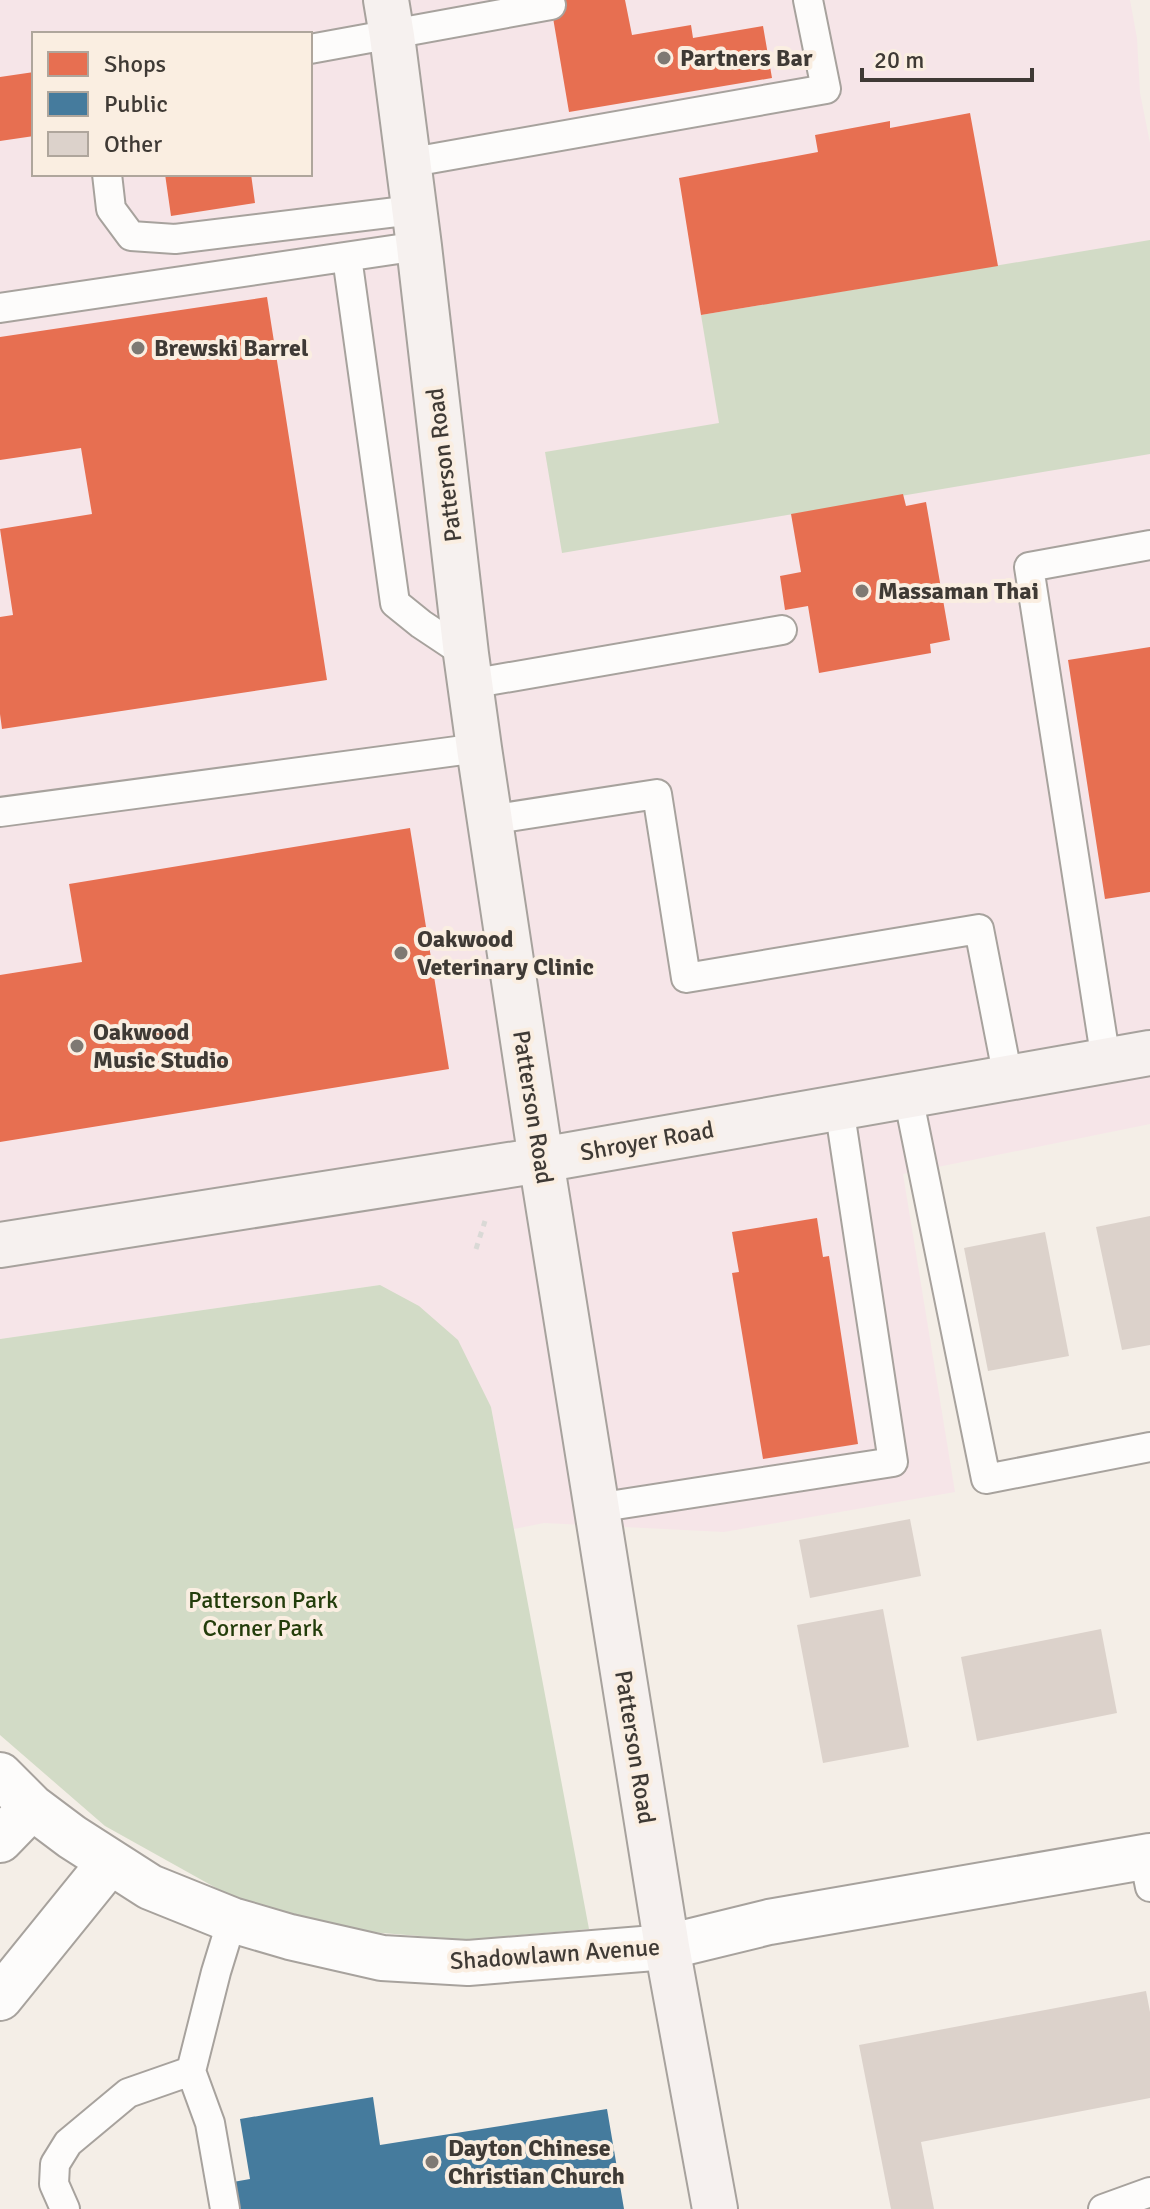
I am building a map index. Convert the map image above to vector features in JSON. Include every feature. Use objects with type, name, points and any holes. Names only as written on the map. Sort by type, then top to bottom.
[{"type":"main road","name":"Patterson Road","points":[[389,18],[489,820],[667,1947],[715,2209]]},
{"type":"main road","name":"Shroyer Road","points":[[0,1245],[541,1160],[1150,1053]]},
{"type":"street","name":"Shadowlawn Avenue","points":[[0,1775],[32,1807],[72,1837],[150,1887],[232,1920],[382,1958],[468,1963],[667,1947],[769,1922],[1148,1866]]},
{"type":"street","points":[[0,1840],[32,1807]]},
{"type":"street","points":[[0,1998],[110,1862]]},
{"type":"lane","points":[[407,163],[826,89],[808,0]]},
{"type":"lane","points":[[312,48],[389,18],[551,5]]},
{"type":"lane","points":[[107,176],[111,209],[131,236],[175,239],[416,228]]},
{"type":"lane","points":[[0,308],[347,257],[416,228]]},
{"type":"lane","points":[[347,257],[395,603],[468,669],[782,630]]},
{"type":"lane","points":[[1106,1061],[1029,567],[1150,545]]},
{"type":"lane","points":[[0,812],[479,748]]},
{"type":"lane","points":[[489,820],[657,794],[686,978],[979,929],[1008,1078]]},
{"type":"lane","points":[[908,1096],[986,1479],[1150,1447]]},
{"type":"lane","points":[[596,1508],[893,1462],[839,1107]]},
{"type":"lane","points":[[225,2209],[210,2123],[191,2071],[232,1920]]},
{"type":"lane","points":[[65,2209],[54,2184],[55,2164],[68,2143],[128,2093],[191,2071]]},
{"type":"lane","points":[[1103,2209],[1150,2192]]},
{"type":"path","points":[[476,1249],[485,1221]]},
{"type":"shaded area","points":[[0,0],[1130,0],[1137,38],[1140,93],[1150,143],[1150,1124],[903,1174],[955,1492],[724,1532],[544,1523],[514,1529],[491,1407],[380,1285],[0,1339]]},
{"type":"green space","points":[[1150,240],[1150,454],[562,553],[545,452],[719,423],[701,315]]},
{"type":"green space","name":"Patterson Park Corner Park","points":[[380,1285],[419,1306],[458,1340],[491,1407],[589,1929],[468,1940],[358,1931],[243,1903],[105,1826],[0,1735],[0,1339]]},
{"type":"building: Shops","name":"Partners Bar","points":[[550,0],[625,0],[632,35],[691,25],[693,38],[763,26],[772,78],[569,112]]},
{"type":"building: Shops","points":[[32,72],[32,136],[0,141],[0,77]]},
{"type":"building: Shops","points":[[970,113],[998,266],[701,315],[679,178],[818,152],[815,135],[890,121],[890,128]]},
{"type":"building: Shops","points":[[165,176],[251,176],[255,203],[171,216]]},
{"type":"building: Shops","points":[[267,297],[327,680],[2,729],[0,617],[13,615],[0,529],[92,514],[81,448],[0,460],[0,337]]},
{"type":"building: Shops","name":"Massaman Thai","points":[[903,494],[906,506],[926,502],[950,640],[930,644],[931,653],[819,673],[808,606],[785,610],[780,576],[801,572],[791,514]]},
{"type":"building: Shops","points":[[1150,647],[1150,892],[1105,899],[1068,660]]},
{"type":"building: Shops","points":[[410,828],[449,1069],[0,1142],[0,975],[82,962],[69,884]]},
{"type":"building: Shops","points":[[817,1218],[823,1257],[829,1256],[858,1444],[763,1459],[732,1273],[739,1272],[732,1232]]},
{"type":"building: Public","name":"Dayton Chinese Christian Church","points":[[373,2097],[380,2145],[607,2109],[624,2209],[238,2209],[233,2182],[250,2179],[240,2119]]},
{"type":"building: Other","points":[[1150,1216],[1150,1345],[1122,1350],[1096,1227]]},
{"type":"building: Other","points":[[1045,1232],[1069,1356],[988,1371],[964,1248]]},
{"type":"building: Other","points":[[910,1519],[921,1576],[810,1598],[799,1540]]},
{"type":"building: Other","points":[[883,1609],[909,1747],[823,1763],[797,1625]]},
{"type":"building: Other","points":[[1101,1629],[1117,1713],[977,1741],[961,1657]]},
{"type":"building: Other","points":[[1146,1991],[1150,2012],[1150,2098],[921,2142],[934,2209],[891,2209],[859,2045]]},
{"type":"place","name":"Partners Bar","points":[[664,58]]},
{"type":"place","name":"Brewski Barrel","points":[[138,348]]},
{"type":"place","name":"Massaman Thai","points":[[862,591]]},
{"type":"place","name":"Oakwood Veterinary Clinic","points":[[401,953]]},
{"type":"place","name":"Oakwood Music Studio","points":[[77,1046]]},
{"type":"place","name":"Dayton Chinese Christian Church","points":[[432,2162]]}]
